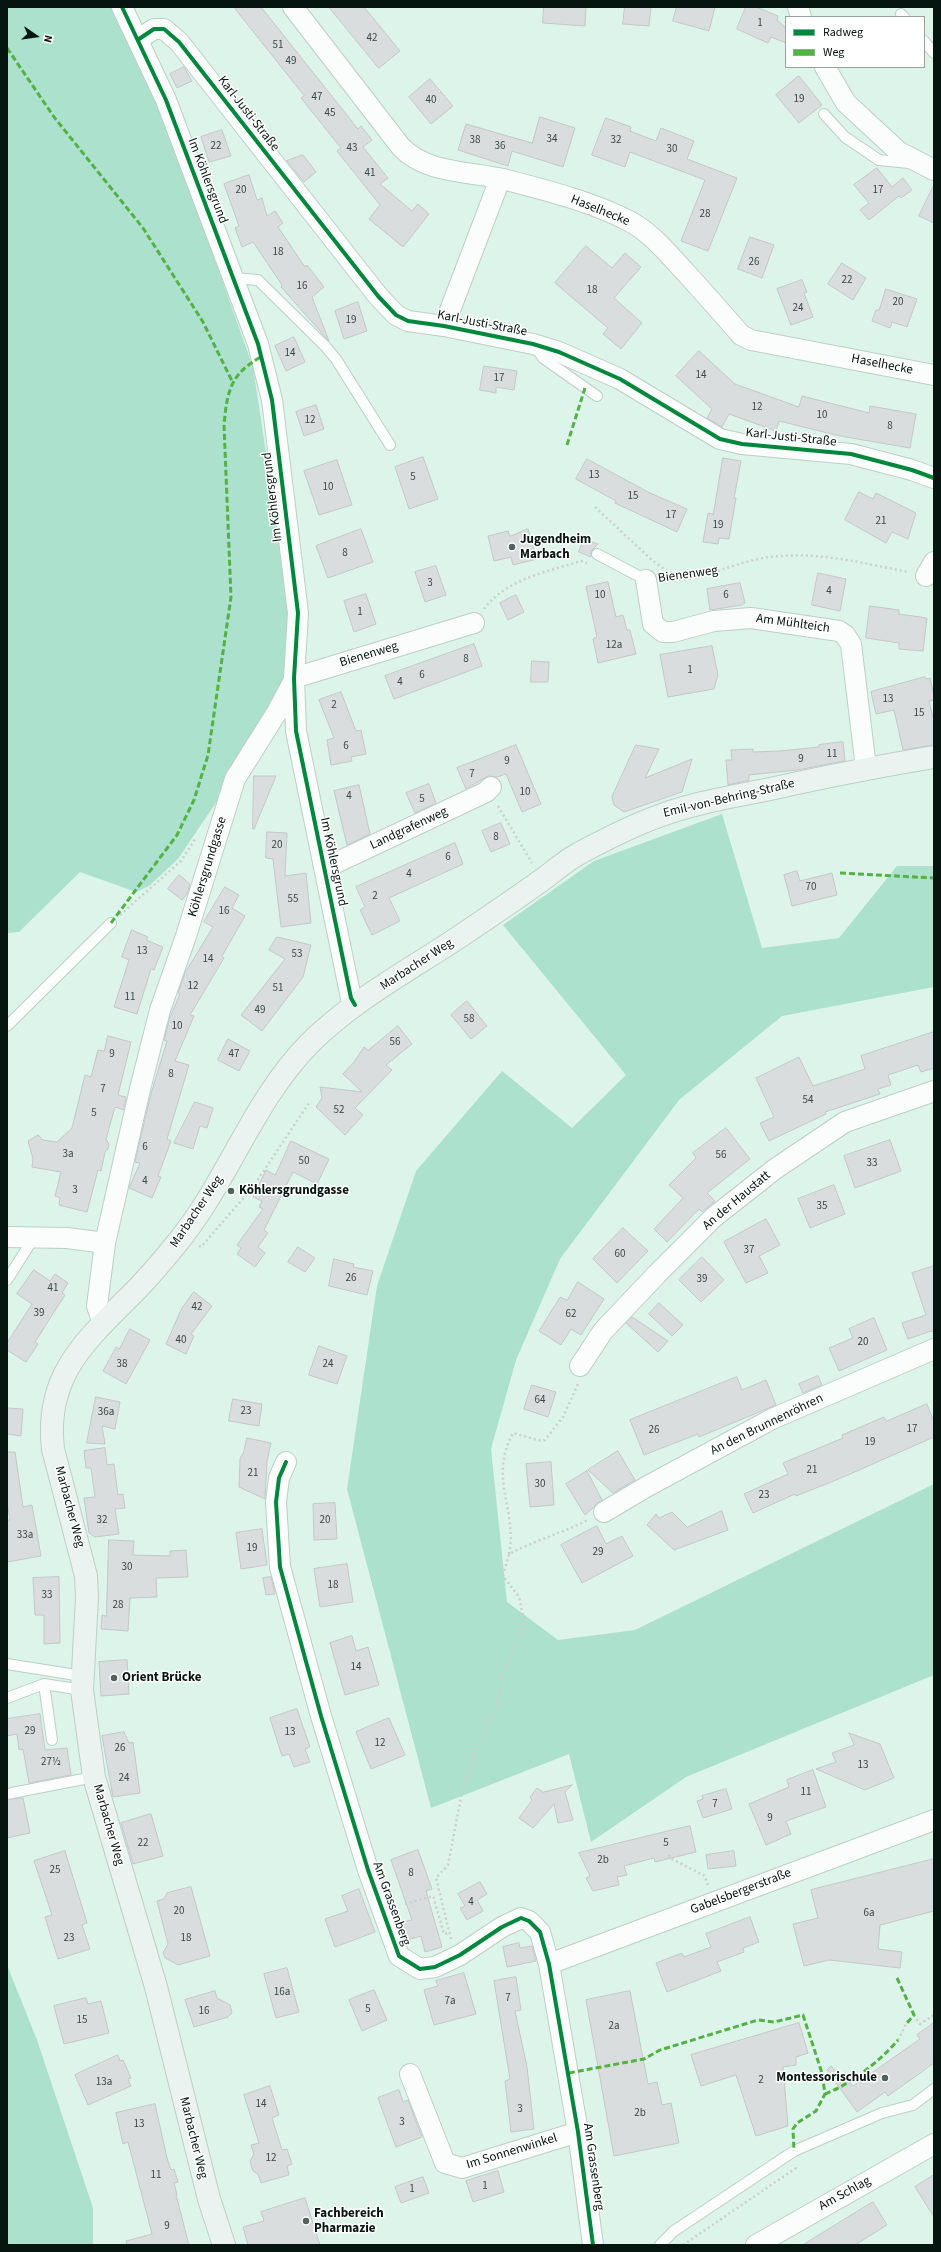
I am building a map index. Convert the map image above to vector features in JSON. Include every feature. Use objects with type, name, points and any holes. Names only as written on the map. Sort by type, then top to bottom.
[{"type":"main road","name":"Emil-von-Behring-Straße","points":[[480,923],[575,856],[661,815],[706,802],[866,768],[934,757]]},
{"type":"main road","name":"Marbacher Weg","points":[[224,2245],[209,2199],[156,1987],[94,1777],[82,1683],[87,1597],[86,1576],[53,1449],[52,1417],[56,1391],[70,1361],[102,1324],[151,1275],[184,1234],[210,1197],[262,1106],[308,1045],[355,1005],[480,923]]},
{"type":"street","name":"Im Köhlersgrund","points":[[122,7],[139,39],[166,100],[258,344],[272,400],[298,613],[294,678],[296,731],[304,781],[325,868],[351,998],[355,1005]]},
{"type":"street","name":"Haselhecke","points":[[293,7],[409,155],[432,166],[500,179],[554,193],[611,213],[646,232],[665,250],[741,335],[751,340],[934,376]]},
{"type":"street","name":"Karl-Justi-Straße","points":[[139,39],[154,29],[164,28],[179,42],[378,296],[396,315],[408,321],[444,326],[533,344],[559,352],[620,379],[720,440],[762,446],[851,454],[912,470],[934,478]]},
{"type":"street","points":[[826,68],[846,103],[899,152],[929,167]]},
{"type":"street","points":[[444,326],[500,179]]},
{"type":"street","name":"Am Mühlteich","points":[[646,580],[653,624],[663,632],[673,632],[714,621],[751,618],[838,631],[845,635],[851,644],[866,768]]},
{"type":"street","name":"Bienenweg","points":[[294,678],[474,623]]},
{"type":"street","name":"Köhlersgrundgasse","points":[[102,1324],[98,1306],[105,1243],[140,1089],[160,1010],[188,928],[235,779],[277,712],[294,678]]},
{"type":"street","name":"Landgrafenweg","points":[[325,868],[486,792],[493,794]]},
{"type":"street","name":"An der Haustatt","points":[[580,1366],[603,1331],[657,1274],[714,1217],[775,1169],[845,1122],[934,1091]]},
{"type":"street","points":[[7,1237],[33,1239],[67,1238],[105,1243]]},
{"type":"street","name":"An den Brunnenröhren","points":[[604,1512],[646,1487],[772,1419],[934,1349]]},
{"type":"street","name":"Am Grassenberg","points":[[286,1462],[279,1478],[276,1502],[280,1566],[321,1716],[368,1870],[399,1956],[420,1969],[434,1967],[460,1955],[502,1927],[521,1918],[529,1921],[540,1932],[549,1964],[578,2132],[593,2245]]},
{"type":"street","name":"Gabelsbergerstraße","points":[[549,1964],[934,1820]]},
{"type":"street","name":"Im Sonnenwinkel","points":[[410,2074],[445,2163],[462,2168],[578,2132]]},
{"type":"street","name":"Am Schlag","points":[[756,2245],[934,2144]]},
{"type":"lane","points":[[925,42],[934,53]]},
{"type":"lane","points":[[824,114],[845,138],[879,160],[929,167]]},
{"type":"lane","points":[[233,278],[258,280],[325,346],[336,359],[390,445]]},
{"type":"lane","points":[[533,344],[543,358],[597,396]]},
{"type":"lane","points":[[597,554],[646,580]]},
{"type":"lane","points":[[7,1026],[111,923]]},
{"type":"lane","points":[[7,1280],[33,1239]]},
{"type":"lane","points":[[7,1664],[82,1683]]},
{"type":"lane","points":[[7,1698],[44,1684],[82,1683]]},
{"type":"lane","points":[[44,1684],[52,1740]]},
{"type":"lane","points":[[7,1794],[94,1777]]},
{"type":"lane","points":[[660,2245],[674,2231],[794,2151],[882,2114],[913,2105],[934,2089]]},
{"type":"path","points":[[595,507],[653,561],[679,579]]},
{"type":"path","points":[[474,623],[493,598],[519,582],[581,561],[588,564]]},
{"type":"path","points":[[493,794],[532,863]]},
{"type":"path","points":[[111,923],[181,861],[200,832]]},
{"type":"path","points":[[184,1234],[201,1247],[253,1187],[309,1103]]},
{"type":"path","points":[[460,1955],[448,1934],[436,1878],[448,1865],[463,1787],[486,1726],[498,1706],[501,1680],[507,1663],[525,1625],[519,1597],[503,1576],[512,1538],[504,1495],[503,1462],[507,1444],[513,1433],[541,1441],[550,1435],[563,1417],[580,1379],[580,1366]]},
{"type":"path","points":[[508,1554],[538,1539],[568,1529]]},
{"type":"path","points":[[669,1855],[670,1858],[705,1876],[709,1887]]},
{"type":"path","points":[[405,1904],[433,1896],[444,1934],[448,1934]]},
{"type":"path","points":[[914,2015],[920,2024],[934,2015]]},
{"type":"path","points":[[898,2040],[906,2024]]},
{"type":"green space","points":[[7,7],[114,7],[159,102],[253,367],[290,612],[284,676],[272,708],[219,798],[178,859],[149,886],[136,892],[80,872],[19,932],[7,933]]},
{"type":"green space","points":[[722,814],[762,948],[839,938],[897,866],[934,866],[934,987],[782,1016],[679,1100],[560,1259],[516,1360],[491,1449],[507,1602],[558,1640],[635,1630],[934,1484],[934,1675],[686,1777],[591,1842],[569,1754],[431,1808],[347,1489],[377,1286],[416,1171],[502,1071],[572,1128],[626,1075],[503,925],[594,861]]},
{"type":"green space","points":[[7,1965],[37,2040],[93,2208],[93,2245],[7,2245]]},
{"type":"building","points":[[234,7],[261,7],[358,129],[361,126],[372,140],[363,147],[388,178],[380,184],[412,211],[418,204],[429,214],[403,247],[369,219],[380,205],[337,151],[341,148],[301,98],[304,96]]},
{"type":"building","points":[[329,7],[364,7],[400,51],[379,68]]},
{"type":"building","points":[[544,7],[586,7],[585,26],[543,23]]},
{"type":"building","points":[[625,7],[651,7],[649,26],[623,24]]},
{"type":"building","points":[[677,7],[715,7],[709,31],[673,21]]},
{"type":"building","points":[[746,7],[756,7],[778,16],[777,20],[785,27],[785,43],[771,37],[768,43],[737,29]]},
{"type":"building","points":[[184,67],[192,81],[177,88],[170,74]]},
{"type":"building","points":[[799,76],[822,105],[799,123],[776,95]]},
{"type":"building","points":[[430,79],[453,106],[431,124],[409,97]]},
{"type":"building","points":[[540,117],[575,128],[563,167],[512,151],[508,166],[458,150],[466,124],[532,143]]},
{"type":"building","points":[[606,118],[631,127],[630,131],[656,141],[661,128],[694,141],[687,159],[737,178],[708,251],[681,241],[705,180],[630,152],[625,167],[592,155]]},
{"type":"building","points":[[222,130],[231,156],[209,162],[201,137]]},
{"type":"building","points":[[303,155],[316,172],[304,182],[287,161]]},
{"type":"building","points":[[877,168],[892,187],[903,178],[912,190],[901,198],[899,196],[869,220],[860,210],[869,203],[854,185]]},
{"type":"building","points":[[249,175],[257,200],[262,198],[267,216],[275,211],[283,223],[278,227],[305,267],[307,265],[324,287],[312,297],[329,341],[281,287],[282,285],[253,242],[242,247],[235,228],[239,226],[224,184]]},
{"type":"building","points":[[934,185],[934,223],[919,216]]},
{"type":"building","points":[[750,237],[774,245],[762,278],[738,269]]},
{"type":"building","points":[[586,246],[612,268],[625,253],[641,267],[614,298],[642,323],[621,349],[603,334],[608,328],[555,283]]},
{"type":"building","points":[[842,263],[866,278],[853,300],[828,284]]},
{"type":"building","points":[[802,280],[807,292],[804,293],[813,317],[791,325],[777,289]]},
{"type":"building","points":[[886,289],[917,299],[907,327],[892,322],[890,328],[872,321],[876,310],[879,310]]},
{"type":"building","points":[[358,302],[367,331],[344,339],[335,311]]},
{"type":"building","points":[[294,337],[305,362],[286,371],[275,346]]},
{"type":"building","points":[[699,351],[735,384],[799,407],[802,396],[869,413],[870,406],[916,414],[910,448],[840,436],[779,421],[776,431],[729,414],[722,427],[707,418],[712,409],[676,376]]},
{"type":"building","points":[[484,366],[517,371],[514,390],[496,387],[496,393],[480,390]]},
{"type":"building","points":[[316,405],[324,429],[304,436],[296,412]]},
{"type":"building","points":[[423,457],[438,499],[409,509],[395,467]]},
{"type":"building","points":[[723,458],[741,461],[734,498],[736,498],[729,539],[719,538],[718,544],[703,542],[708,513],[713,514]]},
{"type":"building","points":[[587,459],[650,493],[687,509],[677,532],[615,503],[616,501],[576,479]]},
{"type":"building","points":[[337,460],[352,505],[319,515],[304,471]]},
{"type":"building","points":[[859,492],[873,499],[876,493],[916,513],[908,539],[892,532],[886,543],[845,520]]},
{"type":"building","points":[[361,529],[373,562],[328,578],[316,546]]},
{"type":"building","name":"Jugendheim Marbach","points":[[528,529],[537,559],[513,565],[511,557],[494,561],[488,536],[508,531],[510,536]]},
{"type":"building","points":[[584,539],[598,544],[591,551],[591,557],[579,552]]},
{"type":"building","points":[[436,566],[446,595],[425,602],[415,572]]},
{"type":"building","points":[[818,573],[846,579],[840,611],[812,605]]},
{"type":"building","points":[[608,582],[616,617],[623,615],[627,630],[630,630],[636,654],[598,663],[593,639],[597,637],[586,587]]},
{"type":"building","points":[[740,583],[745,603],[742,605],[710,610],[707,589]]},
{"type":"building","points":[[366,594],[376,624],[354,632],[344,601]]},
{"type":"building","points":[[516,595],[524,612],[508,620],[500,603]]},
{"type":"building","points":[[870,606],[899,610],[899,614],[927,618],[923,651],[899,649],[899,643],[866,638]]},
{"type":"building","points":[[474,644],[482,666],[394,699],[385,676]]},
{"type":"building","points":[[712,646],[718,675],[714,689],[668,697],[660,655]]},
{"type":"building","points":[[532,661],[549,662],[548,682],[531,682]]},
{"type":"building","points":[[925,677],[926,679],[930,678],[934,696],[934,700],[929,701],[934,721],[934,745],[903,750],[894,710],[876,714],[871,692]]},
{"type":"building","points":[[341,692],[356,731],[361,730],[366,754],[351,757],[352,761],[331,765],[327,740],[334,738],[319,700]]},
{"type":"building","points":[[843,742],[845,761],[797,770],[749,775],[749,780],[728,785],[726,760],[732,760],[731,750],[753,749],[753,752],[780,751],[819,747],[819,745]]},
{"type":"building","points":[[516,745],[541,804],[522,812],[506,774],[497,777],[488,776],[466,789],[457,768]]},
{"type":"building","points":[[636,745],[659,749],[645,778],[692,759],[682,792],[624,812],[614,805],[612,797]]},
{"type":"building","points":[[254,776],[276,776],[253,829]]},
{"type":"building","points":[[429,784],[436,803],[415,813],[406,793]]},
{"type":"building","points":[[359,785],[370,834],[347,845],[334,791]]},
{"type":"building","points":[[501,823],[510,844],[491,852],[482,831]]},
{"type":"building","points":[[267,832],[287,833],[285,876],[306,873],[311,923],[281,927],[273,859],[266,858]]},
{"type":"building","points":[[455,843],[463,864],[389,898],[400,921],[372,935],[360,910],[365,907],[356,887]]},
{"type":"building","points":[[797,871],[800,881],[832,873],[837,895],[792,906],[784,875]]},
{"type":"building","points":[[179,875],[190,884],[187,894],[182,900],[168,889]]},
{"type":"building","points":[[225,887],[239,895],[232,908],[245,916],[222,956],[224,958],[190,1015],[194,1016],[175,1061],[189,1065],[167,1139],[171,1141],[158,1176],[161,1177],[152,1198],[129,1188],[140,1163],[135,1162],[151,1094],[167,1041],[164,1040],[170,1017],[180,994],[178,993],[185,973],[213,927],[204,922]]},
{"type":"building","points":[[132,930],[148,937],[146,940],[163,947],[154,970],[151,969],[137,1014],[114,1007],[129,960],[122,957]]},
{"type":"building","points":[[277,937],[311,945],[303,977],[262,1031],[241,1015],[285,959],[269,950]]},
{"type":"building","points":[[467,1001],[487,1026],[471,1039],[451,1015]]},
{"type":"building","points":[[398,1026],[412,1044],[386,1065],[392,1070],[355,1108],[363,1115],[345,1135],[316,1107],[322,1098],[320,1087],[362,1092],[343,1074],[354,1062],[364,1047],[368,1050]]},
{"type":"building","points":[[934,1032],[934,1068],[921,1072],[918,1065],[888,1075],[891,1085],[878,1089],[880,1094],[825,1112],[826,1114],[769,1141],[760,1123],[774,1117],[756,1078],[799,1057],[813,1086],[865,1069],[861,1056]]},
{"type":"building","points":[[108,1036],[131,1042],[118,1095],[126,1097],[124,1110],[115,1107],[106,1139],[109,1144],[108,1149],[105,1152],[101,1171],[98,1170],[87,1212],[59,1205],[60,1198],[55,1196],[61,1172],[32,1167],[33,1159],[28,1141],[38,1135],[43,1140],[57,1142],[72,1128],[85,1075],[91,1077],[98,1050],[104,1051]]},
{"type":"building","points":[[228,1039],[250,1051],[239,1071],[218,1060]]},
{"type":"building","points":[[195,1102],[213,1108],[207,1128],[200,1126],[193,1149],[174,1143]]},
{"type":"building","points":[[726,1128],[750,1159],[707,1193],[715,1201],[702,1212],[699,1209],[667,1242],[654,1229],[683,1198],[669,1185],[696,1158],[693,1153]]},
{"type":"building","points":[[890,1140],[901,1171],[855,1188],[844,1156]]},
{"type":"building","points":[[291,1141],[329,1159],[317,1184],[293,1172],[264,1230],[268,1233],[258,1247],[265,1253],[255,1267],[237,1254],[241,1248],[237,1245],[263,1209],[259,1207],[262,1201],[253,1197],[266,1170],[275,1175]]},
{"type":"building","points":[[834,1185],[845,1214],[810,1228],[798,1199]]},
{"type":"building","points":[[766,1219],[780,1245],[759,1256],[768,1273],[746,1283],[724,1242]]},
{"type":"building","points":[[623,1228],[648,1251],[617,1283],[593,1259]]},
{"type":"building","points":[[298,1247],[315,1258],[305,1272],[288,1262]]},
{"type":"building","points":[[702,1257],[724,1280],[701,1302],[679,1280]]},
{"type":"building","points":[[334,1259],[354,1264],[353,1267],[373,1271],[367,1295],[329,1286]]},
{"type":"building","points":[[934,1266],[934,1332],[931,1331],[908,1339],[902,1323],[926,1315],[912,1273]]},
{"type":"building","points":[[34,1270],[50,1281],[55,1274],[68,1283],[62,1293],[65,1295],[35,1342],[38,1344],[26,1362],[7,1350],[7,1343],[32,1304],[17,1294]]},
{"type":"building","points":[[578,1282],[604,1299],[581,1335],[571,1329],[561,1345],[539,1331],[560,1297],[567,1300]]},
{"type":"building","points":[[194,1292],[212,1306],[191,1334],[194,1336],[186,1354],[166,1344],[182,1308]]},
{"type":"building","points":[[659,1303],[683,1325],[672,1336],[649,1314]]},
{"type":"building","points":[[632,1317],[668,1341],[658,1352],[626,1323]]},
{"type":"building","points":[[874,1318],[887,1350],[839,1371],[829,1348],[853,1338],[849,1329]]},
{"type":"building","points":[[130,1329],[150,1340],[126,1384],[103,1371],[116,1347],[119,1349]]},
{"type":"building","points":[[319,1346],[347,1356],[337,1384],[309,1375]]},
{"type":"building","points":[[818,1376],[822,1385],[803,1393],[799,1384]]},
{"type":"building","points":[[737,1377],[742,1390],[766,1380],[776,1405],[699,1437],[698,1434],[644,1455],[630,1420]]},
{"type":"building","points":[[532,1385],[556,1392],[548,1417],[524,1409]]},
{"type":"building","points":[[96,1397],[120,1402],[115,1429],[102,1426],[105,1444],[87,1443]]},
{"type":"building","points":[[233,1399],[262,1404],[259,1426],[229,1421]]},
{"type":"building","points":[[927,1404],[934,1422],[934,1437],[841,1478],[796,1496],[795,1494],[753,1513],[744,1494],[788,1474],[783,1463],[843,1438],[842,1435],[884,1417],[886,1421]]},
{"type":"building","points":[[7,1408],[23,1409],[21,1436],[7,1434]]},
{"type":"building","points":[[247,1438],[271,1443],[267,1461],[265,1499],[239,1487],[240,1459],[244,1451]]},
{"type":"building","points":[[105,1448],[107,1465],[114,1464],[118,1495],[123,1494],[125,1508],[115,1509],[119,1534],[95,1537],[89,1533],[84,1498],[95,1497],[91,1468],[86,1468],[84,1451]]},
{"type":"building","points":[[618,1451],[635,1480],[613,1493],[588,1470]]},
{"type":"building","points":[[7,1452],[15,1452],[23,1507],[32,1505],[41,1556],[7,1562],[7,1520],[10,1520],[7,1502]]},
{"type":"building","points":[[551,1462],[554,1505],[530,1507],[526,1464]]},
{"type":"building","points":[[587,1471],[602,1500],[585,1515],[566,1484]]},
{"type":"building","points":[[335,1503],[337,1539],[314,1540],[313,1504]]},
{"type":"building","points":[[722,1511],[728,1530],[674,1550],[647,1525],[656,1514],[659,1518],[672,1512],[687,1527]]},
{"type":"building","points":[[597,1526],[606,1544],[622,1536],[633,1556],[582,1583],[561,1545]]},
{"type":"building","points":[[262,1529],[267,1565],[241,1569],[236,1533]]},
{"type":"building","points":[[109,1540],[134,1541],[133,1555],[170,1556],[170,1551],[186,1550],[188,1577],[156,1578],[157,1597],[130,1598],[128,1631],[101,1629],[102,1615],[106,1616]]},
{"type":"building","points":[[347,1564],[353,1602],[320,1607],[314,1569]]},
{"type":"building","points":[[59,1577],[60,1643],[44,1644],[44,1615],[35,1615],[33,1578]]},
{"type":"building","points":[[271,1577],[275,1594],[266,1595],[263,1578]]},
{"type":"building","points":[[352,1636],[356,1651],[368,1647],[379,1685],[345,1695],[330,1643]]},
{"type":"building","name":"Orient Brücke","points":[[127,1660],[129,1694],[101,1696],[99,1662]]},
{"type":"building","points":[[297,1709],[310,1747],[305,1749],[310,1762],[294,1767],[289,1754],[282,1756],[270,1718]]},
{"type":"building","points":[[40,1714],[45,1750],[67,1748],[71,1775],[29,1783],[23,1749],[19,1750],[17,1734],[7,1736],[7,1719]]},
{"type":"building","points":[[389,1718],[405,1755],[371,1769],[356,1732]]},
{"type":"building","points":[[124,1732],[129,1743],[133,1742],[140,1793],[113,1797],[102,1736]]},
{"type":"building","points":[[849,1733],[880,1744],[894,1778],[865,1790],[816,1769],[836,1762],[832,1753],[854,1745]]},
{"type":"building","points":[[813,1770],[826,1807],[786,1821],[791,1834],[766,1845],[749,1804],[789,1787],[787,1780]]},
{"type":"building","points":[[572,1785],[565,1792],[573,1820],[558,1823],[554,1804],[533,1828],[519,1818],[532,1800],[530,1797],[537,1788],[543,1792]]},
{"type":"building","points":[[726,1789],[732,1809],[703,1818],[697,1801],[703,1799],[702,1796]]},
{"type":"building","points":[[23,1798],[30,1833],[7,1838],[7,1800]]},
{"type":"building","points":[[151,1814],[163,1856],[133,1864],[121,1823]]},
{"type":"building","points":[[690,1826],[696,1852],[655,1862],[654,1858],[624,1866],[627,1875],[617,1877],[619,1885],[593,1891],[586,1878],[590,1876],[579,1853]]},
{"type":"building","points":[[418,1850],[432,1889],[426,1891],[442,1947],[425,1952],[421,1936],[407,1940],[402,1922],[412,1920],[391,1860]]},
{"type":"building","points":[[65,1851],[87,1923],[82,1925],[90,1949],[58,1959],[45,1917],[52,1915],[34,1861]]},
{"type":"building","points":[[734,1851],[736,1866],[708,1869],[706,1855]]},
{"type":"building","points":[[934,1859],[934,1911],[880,1925],[878,1949],[902,1952],[900,1968],[829,1960],[804,1966],[793,1924],[818,1918],[811,1890]]},
{"type":"building","points":[[480,1882],[487,1894],[477,1900],[483,1911],[467,1920],[460,1908],[465,1906],[458,1894]]},
{"type":"building","points":[[191,1887],[210,1956],[178,1965],[165,1958],[163,1953],[168,1944],[157,1901],[164,1899],[167,1893]]},
{"type":"building","points":[[359,1889],[375,1932],[335,1947],[325,1919],[348,1911],[342,1896]]},
{"type":"building","points":[[750,1917],[759,1942],[743,1948],[744,1952],[717,1962],[721,1971],[667,1992],[656,1963],[682,1953],[684,1957],[711,1947],[706,1934]]},
{"type":"building","points":[[519,1943],[520,1948],[532,1946],[536,1961],[507,1967],[503,1947]]},
{"type":"building","points":[[287,1968],[299,2012],[276,2018],[264,1974]]},
{"type":"building","points":[[464,1973],[476,2014],[434,2025],[424,1990],[438,1986],[436,1981]]},
{"type":"building","points":[[516,1977],[521,2010],[515,2011],[527,2067],[534,2129],[511,2132],[505,2081],[510,2079],[494,1981]]},
{"type":"building","points":[[374,1990],[387,2020],[362,2031],[349,2000]]},
{"type":"building","points":[[215,1991],[217,1998],[230,2005],[232,2013],[228,2017],[194,2027],[185,2000]]},
{"type":"building","points":[[630,1991],[648,2084],[657,2082],[662,2105],[671,2103],[679,2143],[614,2156],[586,2000]]},
{"type":"building","points":[[86,1998],[88,2004],[101,2001],[109,2033],[64,2044],[54,2006]]},
{"type":"building","points":[[799,2023],[808,2053],[796,2057],[796,2065],[783,2067],[788,2126],[756,2136],[736,2075],[701,2086],[691,2055]]},
{"type":"building","points":[[934,2023],[934,2063],[888,2096],[885,2092],[857,2112],[827,2070],[831,2066],[853,2086],[920,2039],[917,2035]]},
{"type":"building","points":[[118,2055],[120,2061],[123,2060],[131,2078],[128,2079],[131,2086],[88,2105],[75,2075]]},
{"type":"building","points":[[270,2086],[279,2115],[272,2118],[282,2150],[287,2149],[292,2164],[287,2166],[289,2175],[261,2183],[258,2174],[253,2171],[250,2161],[254,2154],[251,2145],[259,2143],[244,2095]]},
{"type":"building","points":[[399,2090],[403,2102],[408,2100],[422,2137],[396,2147],[378,2098]]},
{"type":"building","points":[[155,2104],[167,2158],[171,2170],[174,2169],[178,2182],[174,2183],[176,2195],[189,2245],[127,2245],[126,2241],[152,2234],[128,2142],[123,2144],[116,2113]]},
{"type":"building","points":[[498,2171],[504,2192],[473,2202],[466,2181]]},
{"type":"building","points":[[934,2175],[934,2217],[915,2187]]},
{"type":"building","points":[[423,2177],[429,2193],[401,2203],[395,2187]]},
{"type":"building","points":[[305,2198],[320,2245],[248,2245],[243,2227],[264,2221],[261,2212]]},
{"type":"building","points":[[873,2202],[887,2225],[855,2245],[803,2245]]},
{"type":"marked path","points":[[7,48],[54,117],[143,228],[203,322],[232,381]]},
{"type":"marked path","points":[[111,923],[177,835],[194,800],[208,755],[231,597],[224,425],[225,413],[229,393],[236,377],[251,363],[261,357]]},
{"type":"marked path","points":[[567,445],[585,388]]},
{"type":"marked path","points":[[840,873],[934,878]]},
{"type":"marked path","points":[[897,1978],[914,2015],[906,2024]]},
{"type":"marked path","points":[[569,2073],[644,2059],[660,2050],[758,2020],[774,2022],[803,2015],[822,2073],[825,2094],[816,2111],[797,2123],[793,2129],[794,2151]]},
{"type":"marked path","points":[[825,2094],[835,2090],[864,2072],[898,2040]]},
{"type":"cycle path","points":[[122,7],[166,100],[258,344],[272,400],[298,613],[294,678],[296,731],[351,998],[355,1005]]},
{"type":"cycle path","points":[[139,39],[154,29],[164,29],[179,42],[378,296],[396,315],[408,321],[444,326],[533,344],[559,352],[620,379],[720,439],[742,444],[851,454],[912,470],[934,478]]},
{"type":"cycle path","points":[[286,1462],[279,1478],[276,1502],[280,1567],[321,1716],[368,1870],[399,1956],[420,1969],[435,1967],[460,1955],[502,1927],[521,1918],[529,1921],[540,1932],[549,1964],[578,2132],[593,2245]]},
{"type":"place","name":"Jugendheim Marbach","points":[[512,547]]},
{"type":"place","name":"Köhlersgrundgasse","points":[[231,1191]]},
{"type":"place","name":"Orient Brücke","points":[[114,1678]]},
{"type":"place","name":"Montessorischule","points":[[885,2078]]},
{"type":"place","name":"Fachbereich Pharmazie","points":[[306,2221]]}]
